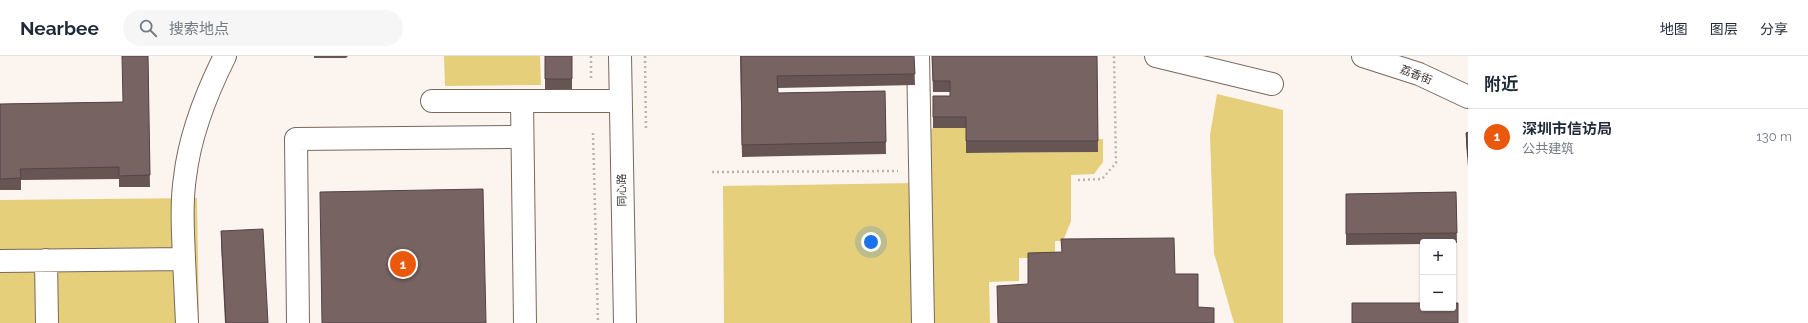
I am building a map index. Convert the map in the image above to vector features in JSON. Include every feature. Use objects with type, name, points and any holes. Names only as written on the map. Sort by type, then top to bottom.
[{"type":"street","points":[[187,323],[182,216],[185,177],[191,142],[209,88],[225,56]]},
{"type":"street","name":"同心路","points":[[620,56],[625,323]]},
{"type":"street","points":[[918,56],[923,323]]},
{"type":"street","points":[[1156,56],[1272,84]]},
{"type":"street","name":"荔香街","points":[[1363,56],[1419,74],[1468,97]]},
{"type":"street","points":[[432,101],[620,101]]},
{"type":"street","points":[[522,101],[525,323]]},
{"type":"street","points":[[298,323],[296,140],[522,137]]},
{"type":"street","points":[[0,261],[184,259]]},
{"type":"street","points":[[46,260],[47,323]]},
{"type":"path","points":[[591,56],[591,80]]},
{"type":"path","points":[[1078,180],[1102,179],[1116,164],[1114,56]]},
{"type":"path","points":[[593,133],[598,323]]},
{"type":"path","points":[[712,172],[920,170]]},
{"type":"shaded area","points":[[444,56],[540,56],[541,85],[445,86]]},
{"type":"shaded area","points":[[1217,94],[1283,110],[1283,323],[1234,323],[1214,253],[1210,135]]},
{"type":"shaded area","points":[[933,128],[966,128],[967,153],[1097,152],[1097,139],[1103,139],[1103,162],[1094,174],[1071,175],[1071,221],[1063,241],[1055,241],[1055,258],[1019,258],[1019,281],[989,282],[990,323],[930,323],[926,133]]},
{"type":"shaded area","points":[[914,183],[916,323],[724,323],[723,186]]},
{"type":"shaded area","points":[[197,198],[199,323],[0,323],[0,200]]},
{"type":"building","points":[[122,56],[148,56],[150,175],[119,176],[119,167],[20,169],[21,178],[0,179],[0,104],[123,102]]},
{"type":"building","points":[[545,56],[572,56],[572,79],[545,79]]},
{"type":"building","points":[[741,56],[914,56],[915,74],[777,76],[778,93],[885,91],[886,142],[742,145]]},
{"type":"building","points":[[932,56],[1097,56],[1098,141],[966,141],[966,117],[933,117],[933,96],[950,96],[950,81],[933,81]]},
{"type":"building","points":[[1468,132],[1468,157],[1466,133]]},
{"type":"building","points":[[483,189],[486,323],[322,323],[320,192]]},
{"type":"building","points":[[1456,192],[1457,233],[1346,234],[1346,194]]},
{"type":"building","points":[[263,229],[268,323],[226,323],[221,231]]},
{"type":"building","points":[[1174,238],[1175,274],[1198,274],[1198,307],[1214,308],[1214,323],[998,323],[997,286],[1028,284],[1028,253],[1062,252],[1061,239]]},
{"type":"building","points":[[1352,303],[1420,303],[1420,311],[1456,311],[1456,303],[1458,303],[1458,323],[1352,323]]},
{"type":"place","name":"深圳市信访局","points":[[403,264]]}]
